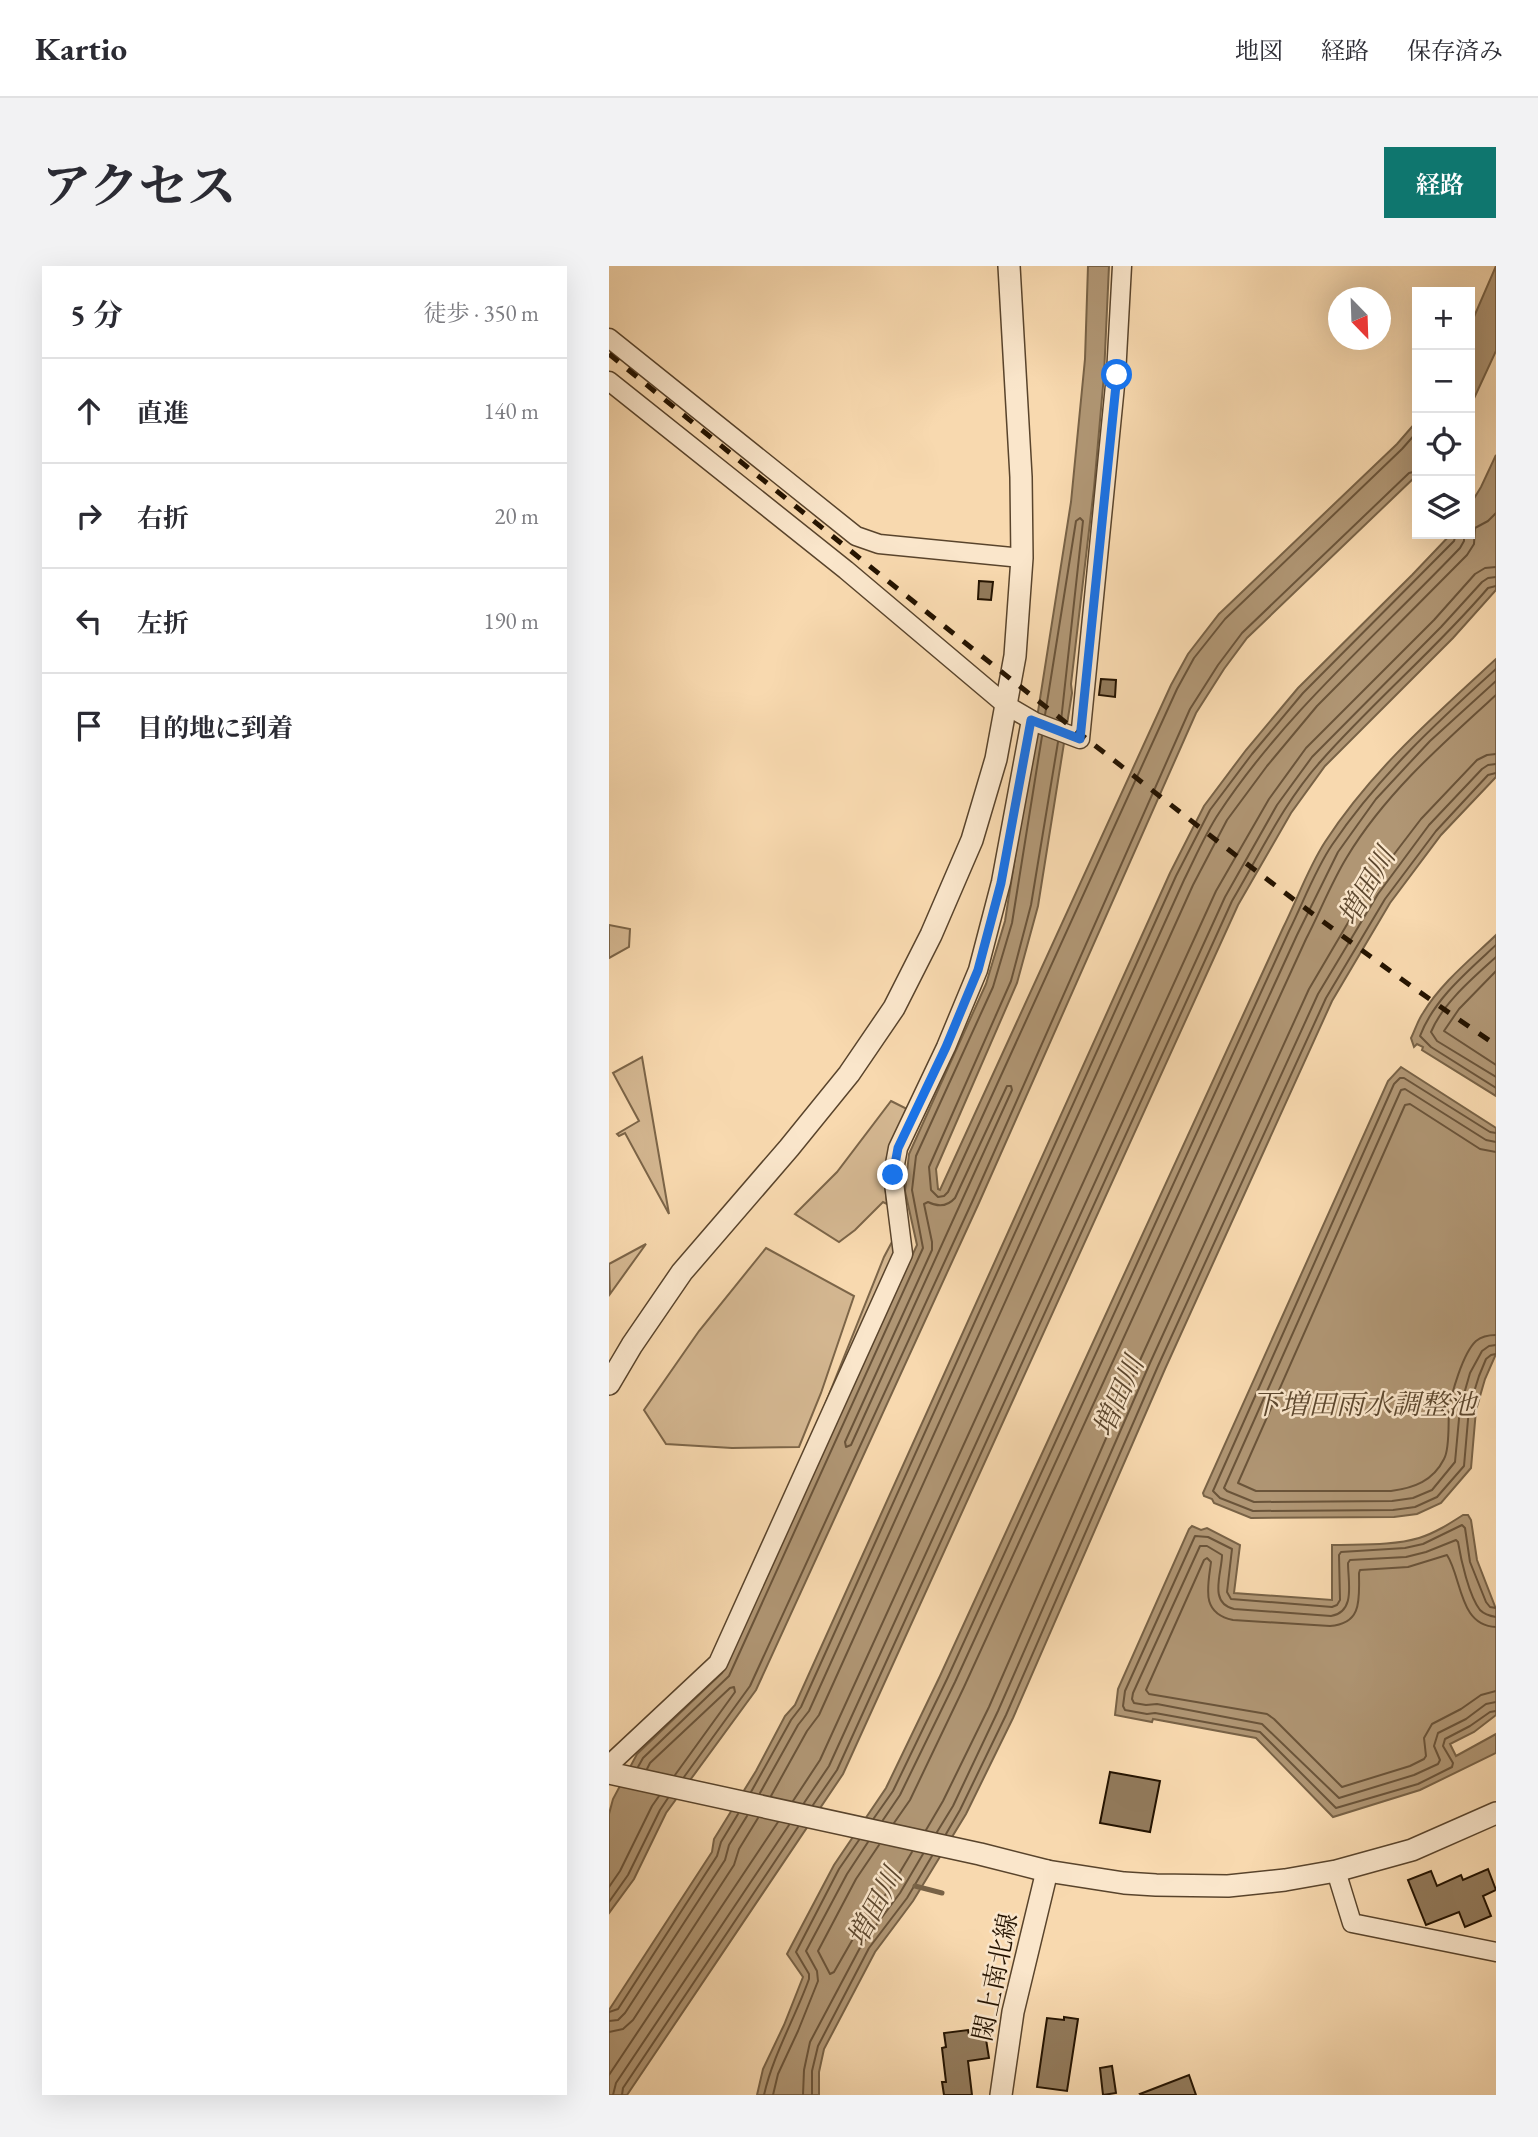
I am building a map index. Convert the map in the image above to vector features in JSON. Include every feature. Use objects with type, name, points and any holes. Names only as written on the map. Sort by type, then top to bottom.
[{"type":"street","points":[[609,1384],[682,1272],[849,1074],[894,1008],[931,935],[972,840],[996,759],[1015,656],[1023,558],[1009,266]]},
{"type":"street","points":[[609,381],[846,569],[1006,705],[1033,721],[1080,739],[1117,375],[1122,266]]},
{"type":"street","points":[[609,338],[856,536],[879,544],[1023,558]]},
{"type":"street","points":[[610,1770],[718,1663],[903,1254],[893,1175],[898,1148],[946,1047],[978,970],[1001,883],[1033,721]]},
{"type":"street","points":[[610,1770],[713,1796],[1047,1871],[1123,1883],[1227,1886],[1336,1871],[1412,1850],[1496,1813]]},
{"type":"street","name":"閖上南北線","points":[[1001,2095],[1013,2012],[1047,1871]]},
{"type":"street","points":[[1336,1871],[1352,1923],[1496,1952]]},
{"type":"shaded area","points":[[609,925],[630,929],[629,947],[609,958]]},
{"type":"shaded area","points":[[642,1057],[669,1214],[625,1133],[619,1136],[617,1134],[639,1121],[613,1073]]},
{"type":"shaded area","points":[[891,1101],[909,1110],[888,1156],[884,1175],[887,1204],[883,1202],[839,1242],[795,1214],[837,1172]]},
{"type":"shaded area","points":[[894,1238],[898,1250],[806,1452],[884,1257]]},
{"type":"shaded area","points":[[646,1244],[610,1294],[609,1264]]},
{"type":"shaded area","points":[[766,1248],[854,1296],[821,1393],[799,1447],[732,1448],[666,1444],[644,1410],[699,1331]]},
{"type":"water","points":[[1088,266],[1109,266],[1104,375],[1072,693],[1038,906],[1017,983],[936,1169],[940,1190],[1171,685],[1188,654],[1219,614],[1412,427],[1412,480],[1247,638],[1196,713],[978,1205],[756,1690],[666,1813],[634,1879],[609,1913],[609,1814],[613,1799],[637,1754],[722,1673],[917,1245],[905,1191],[909,1154],[986,984],[1005,921],[1071,502],[1085,359]]},
{"type":"water","points":[[1496,266],[1496,351],[1475,396],[1475,350],[1475,314]]},
{"type":"water","points":[[1496,455],[1496,590],[1453,638],[1325,766],[1291,813],[1238,905],[843,1774],[627,2095],[609,2095],[609,2010],[712,1852],[714,1839],[756,1771],[785,1716],[795,1705],[1170,873],[1204,806],[1298,688],[1446,539],[1475,539],[1475,497]]},
{"type":"water","name":"増田川","points":[[1496,659],[1496,777],[1441,835],[1390,903],[1332,1001],[1165,1369],[1013,1718],[966,1814],[913,1901],[875,1952],[824,2049],[819,2072],[819,2095],[757,2095],[763,2069],[803,1977],[787,1954],[834,1865],[886,1788],[940,1676],[1313,862],[1362,791],[1427,723]]},
{"type":"water","points":[[1496,935],[1496,1096],[1422,1050],[1423,1047],[1417,1044],[1414,1047],[1411,1038],[1421,1016],[1438,992]]},
{"type":"water","name":"下増田雨水調整池","points":[[1401,1067],[1496,1128],[1496,1354],[1476,1410],[1471,1468],[1441,1503],[1417,1514],[1394,1517],[1251,1518],[1214,1503],[1203,1493],[1388,1081]]},
{"type":"water","points":[[1463,1515],[1468,1515],[1471,1520],[1477,1560],[1496,1609],[1496,1715],[1474,1732],[1450,1744],[1456,1756],[1496,1734],[1496,1753],[1420,1790],[1333,1817],[1256,1738],[1153,1719],[1152,1722],[1115,1715],[1118,1689],[1192,1526],[1201,1530],[1207,1528],[1240,1545],[1234,1593],[1332,1600],[1332,1545],[1409,1541],[1431,1534]]},
{"type":"building","points":[[979,581],[993,582],[991,600],[978,599]]},
{"type":"building","points":[[1101,679],[1116,680],[1115,697],[1099,695]]},
{"type":"building","points":[[1110,1772],[1160,1781],[1150,1832],[1100,1823]]},
{"type":"building","points":[[1488,1869],[1496,1890],[1483,1896],[1491,1916],[1465,1927],[1459,1912],[1426,1925],[1408,1880],[1431,1871],[1437,1886],[1461,1875],[1463,1880]]},
{"type":"building","points":[[1064,2017],[1078,2019],[1067,2091],[1037,2087],[1047,2018],[1064,2020]]},
{"type":"building","points":[[968,2030],[969,2035],[985,2033],[989,2058],[968,2061],[972,2095],[944,2095],[944,2033]]},
{"type":"building","points":[[1112,2066],[1116,2093],[1103,2095],[1100,2068]]},
{"type":"building","points":[[1189,2075],[1196,2095],[1140,2094]]},
{"type":"waterway","name":"増田川","points":[[915,1886],[942,1893]]},
{"type":"railway","points":[[609,354],[922,608],[1206,832],[1349,941],[1496,1045]]},
{"type":"route","points":[[893,1175],[898,1148],[946,1047],[978,970],[1001,883],[1031,720],[1080,739],[1117,375]]}]
